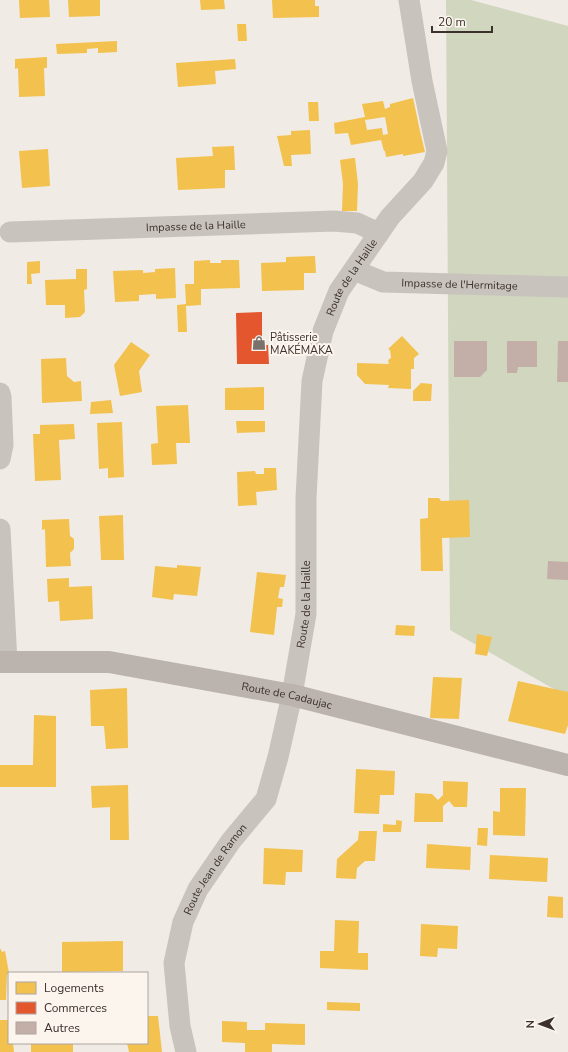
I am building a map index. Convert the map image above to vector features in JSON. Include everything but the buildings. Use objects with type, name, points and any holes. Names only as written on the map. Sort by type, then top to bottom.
[{"type":"street","name":"Route de la Haille","points":[[292,695],[306,614],[306,498],[312,381],[323,331],[339,291],[390,217],[424,181],[434,163],[437,151],[422,81],[409,0]]},
{"type":"street","name":"Impasse de la Haille","points":[[10,232],[334,221],[357,223],[379,233]]},
{"type":"street","name":"Impasse de l'Hermitage","points":[[354,270],[383,282],[568,287]]},
{"type":"street","points":[[0,393],[2,397],[3,445],[0,459]]},
{"type":"street","points":[[0,529],[4,662]]},
{"type":"street","name":"Route de Cadaujac","points":[[4,662],[109,662],[292,695],[568,765]]},
{"type":"street","name":"Route Jean de Ramon","points":[[186,1052],[180,1026],[174,963],[183,922],[198,889],[231,841],[266,799],[278,757],[292,695]]},
{"type":"green space","points":[[446,0],[471,0],[568,26],[568,697],[450,630]]},
{"type":"place","name":"Pâtisserie MAKÉMAKA","points":[[259,343]]}]
